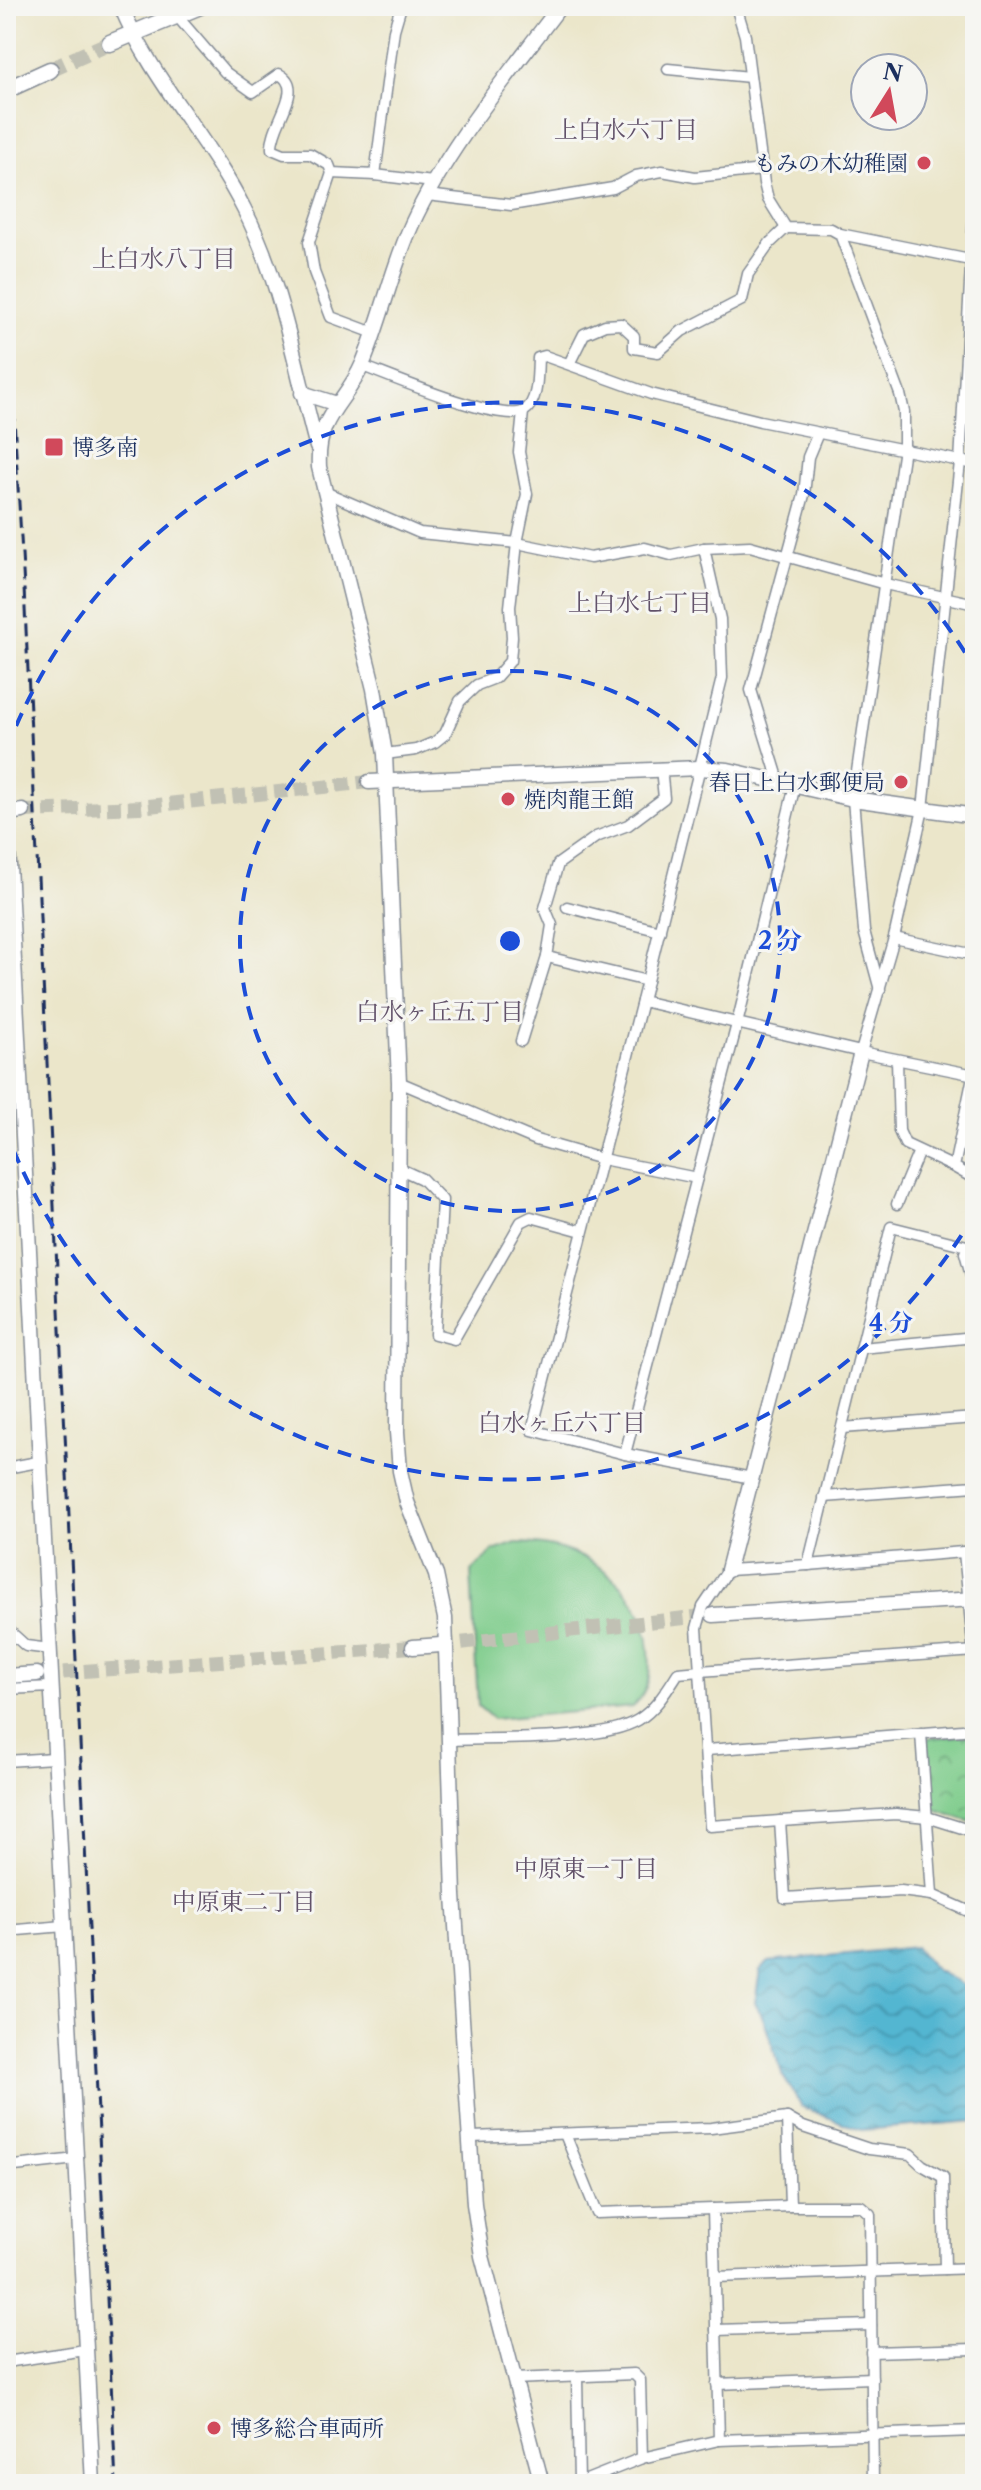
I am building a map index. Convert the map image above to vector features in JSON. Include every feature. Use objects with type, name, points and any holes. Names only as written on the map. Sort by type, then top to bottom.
[{"type":"main road","points":[[110,43],[176,11],[200,6]]},
{"type":"main road","points":[[6,90],[50,70]]},
{"type":"street","points":[[121,6],[132,33],[244,207],[264,251],[277,289],[318,450],[325,492],[374,689],[387,782],[399,1082],[397,1432],[400,1471],[407,1502],[436,1575],[445,1618],[461,2006],[474,2204],[482,2256],[542,2484]]},
{"type":"street","points":[[375,175],[394,30],[401,6]]},
{"type":"street","points":[[318,450],[323,428],[362,366],[411,227],[430,188],[449,155],[560,6]]},
{"type":"street","points":[[736,6],[745,36],[768,199],[786,228]]},
{"type":"street","points":[[176,11],[225,72],[253,92],[279,74],[287,78],[291,85],[288,100],[271,137],[272,149],[284,154],[310,154],[329,165],[332,173],[309,242],[314,272],[331,317],[374,333]]},
{"type":"street","points":[[668,69],[750,77]]},
{"type":"street","points":[[332,173],[375,175],[511,205],[613,188],[636,176],[662,171],[695,177],[763,170]]},
{"type":"street","points":[[975,195],[960,462],[923,809],[894,938],[861,1052],[728,1570],[703,1607],[697,1628],[710,1826],[896,1814],[927,1817],[975,1832]]},
{"type":"street","points":[[569,364],[584,334],[605,325],[621,324],[634,336],[634,348],[658,352],[682,331],[742,300],[748,274],[770,243],[786,228],[831,229],[840,234],[972,260]]},
{"type":"street","points":[[840,234],[900,394],[906,431],[853,799],[864,931],[880,990]]},
{"type":"street","points":[[362,366],[447,399],[509,414],[523,412],[532,404],[538,358],[545,356],[651,394],[818,433],[852,437],[975,464]]},
{"type":"street","points":[[302,393],[337,404]]},
{"type":"street","points":[[385,754],[416,750],[435,742],[445,734],[460,701],[477,685],[495,678],[510,661],[510,607],[517,543],[527,494],[519,452],[523,412]]},
{"type":"street","points":[[779,781],[751,690],[804,495],[808,457],[818,433]]},
{"type":"street","points":[[325,492],[420,533],[517,543],[590,558],[645,548],[671,555],[704,548],[750,546],[885,584],[975,604]]},
{"type":"street","points":[[704,548],[720,619],[722,678],[532,1430],[625,1454],[752,1478]]},
{"type":"street","points":[[521,1041],[547,957],[552,925],[545,908],[558,864],[596,837],[628,825],[664,798],[661,768]]},
{"type":"street","points":[[369,782],[699,768],[728,770],[853,799],[975,816]]},
{"type":"street","points":[[625,1454],[737,1024],[795,785]]},
{"type":"street","points":[[23,811],[6,811],[9,958],[20,1058],[38,1462],[93,2484]]},
{"type":"street","points":[[567,907],[660,931]]},
{"type":"street","points":[[894,938],[975,955]]},
{"type":"street","points":[[547,957],[647,981]]},
{"type":"street","points":[[642,1001],[897,1060],[974,1072],[954,1167]]},
{"type":"street","points":[[897,1060],[899,1131],[905,1144],[975,1179]]},
{"type":"street","points":[[399,1082],[536,1140],[602,1159],[697,1178]]},
{"type":"street","points":[[897,1204],[919,1151]]},
{"type":"street","points":[[398,1168],[422,1179],[442,1200],[435,1334],[454,1339],[521,1222],[531,1217],[582,1231]]},
{"type":"street","points":[[808,1565],[891,1227],[972,1247]]},
{"type":"street","points":[[972,1247],[965,1253],[975,1289]]},
{"type":"street","points":[[861,1348],[975,1337]]},
{"type":"street","points":[[842,1428],[975,1418]]},
{"type":"street","points":[[6,1468],[38,1462]]},
{"type":"street","points":[[824,1497],[975,1486]]},
{"type":"street","points":[[448,1740],[608,1733],[639,1720],[661,1700],[678,1673],[974,1653],[970,1552],[728,1570]]},
{"type":"street","points":[[713,1615],[971,1599]]},
{"type":"street","points":[[6,1628],[26,1646],[50,1649]]},
{"type":"street","points":[[413,1647],[441,1645]]},
{"type":"street","points":[[6,1676],[37,1674]]},
{"type":"street","points":[[6,1689],[52,1687]]},
{"type":"street","points":[[707,1750],[975,1729]]},
{"type":"street","points":[[921,1733],[932,1895]]},
{"type":"street","points":[[6,1761],[54,1758]]},
{"type":"street","points":[[780,1821],[785,1898],[901,1891],[932,1895],[975,1914]]},
{"type":"street","points":[[6,1931],[64,1926]]},
{"type":"street","points":[[471,2137],[711,2128],[787,2118],[803,2127],[869,2149],[910,2154],[943,2177],[945,2269]]},
{"type":"street","points":[[787,2118],[790,2206]]},
{"type":"street","points":[[565,2134],[597,2213],[861,2206],[870,2214],[873,2484]]},
{"type":"street","points":[[6,2167],[76,2159]]},
{"type":"street","points":[[713,2209],[719,2440]]},
{"type":"street","points":[[715,2277],[975,2268]]},
{"type":"street","points":[[716,2330],[871,2325]]},
{"type":"street","points":[[871,2352],[975,2349]]},
{"type":"street","points":[[6,2362],[85,2350]]},
{"type":"street","points":[[513,2379],[634,2374],[640,2380],[642,2458]]},
{"type":"street","points":[[577,2378],[579,2484],[642,2458],[719,2440],[975,2431]]},
{"type":"street","points":[[717,2384],[872,2378]]},
{"type":"green space","points":[[516,1543],[563,1550],[585,1558],[622,1586],[635,1604],[644,1626],[650,1667],[646,1687],[633,1707],[493,1719],[478,1706],[471,1572],[493,1551]]},
{"type":"green space","points":[[975,1735],[975,1823],[932,1809],[927,1738]]},
{"type":"water","points":[[915,1947],[935,1970],[975,1992],[975,2121],[861,2130],[802,2107],[783,2076],[755,2003],[760,1970],[769,1962]]},
{"type":"tunnel","points":[[50,70],[110,43]]},
{"type":"tunnel","points":[[23,811],[140,807],[369,782]]},
{"type":"tunnel","points":[[441,1645],[712,1615]]},
{"type":"tunnel","points":[[42,1674],[413,1647]]},
{"type":"railway","points":[[6,283],[24,588],[116,2484]]},
{"type":"place","name":"もみの木幼稚園","points":[[924,163]]},
{"type":"place","name":"博多南","points":[[54,447]]},
{"type":"place","name":"春日上白水郵便局","points":[[901,782]]},
{"type":"place","name":"焼肉龍王館","points":[[508,799]]},
{"type":"place","name":"博多総合車両所","points":[[214,2428]]},
{"type":"district","name":"上白水六丁目","points":[[626,129]]},
{"type":"district","name":"上白水八丁目","points":[[164,258]]},
{"type":"district","name":"上白水七丁目","points":[[640,602]]},
{"type":"district","name":"白水ヶ丘五丁目","points":[[440,1011]]},
{"type":"district","name":"白水ヶ丘六丁目","points":[[562,1422]]},
{"type":"district","name":"中原東一丁目","points":[[586,1868]]},
{"type":"district","name":"中原東二丁目","points":[[244,1901]]}]
